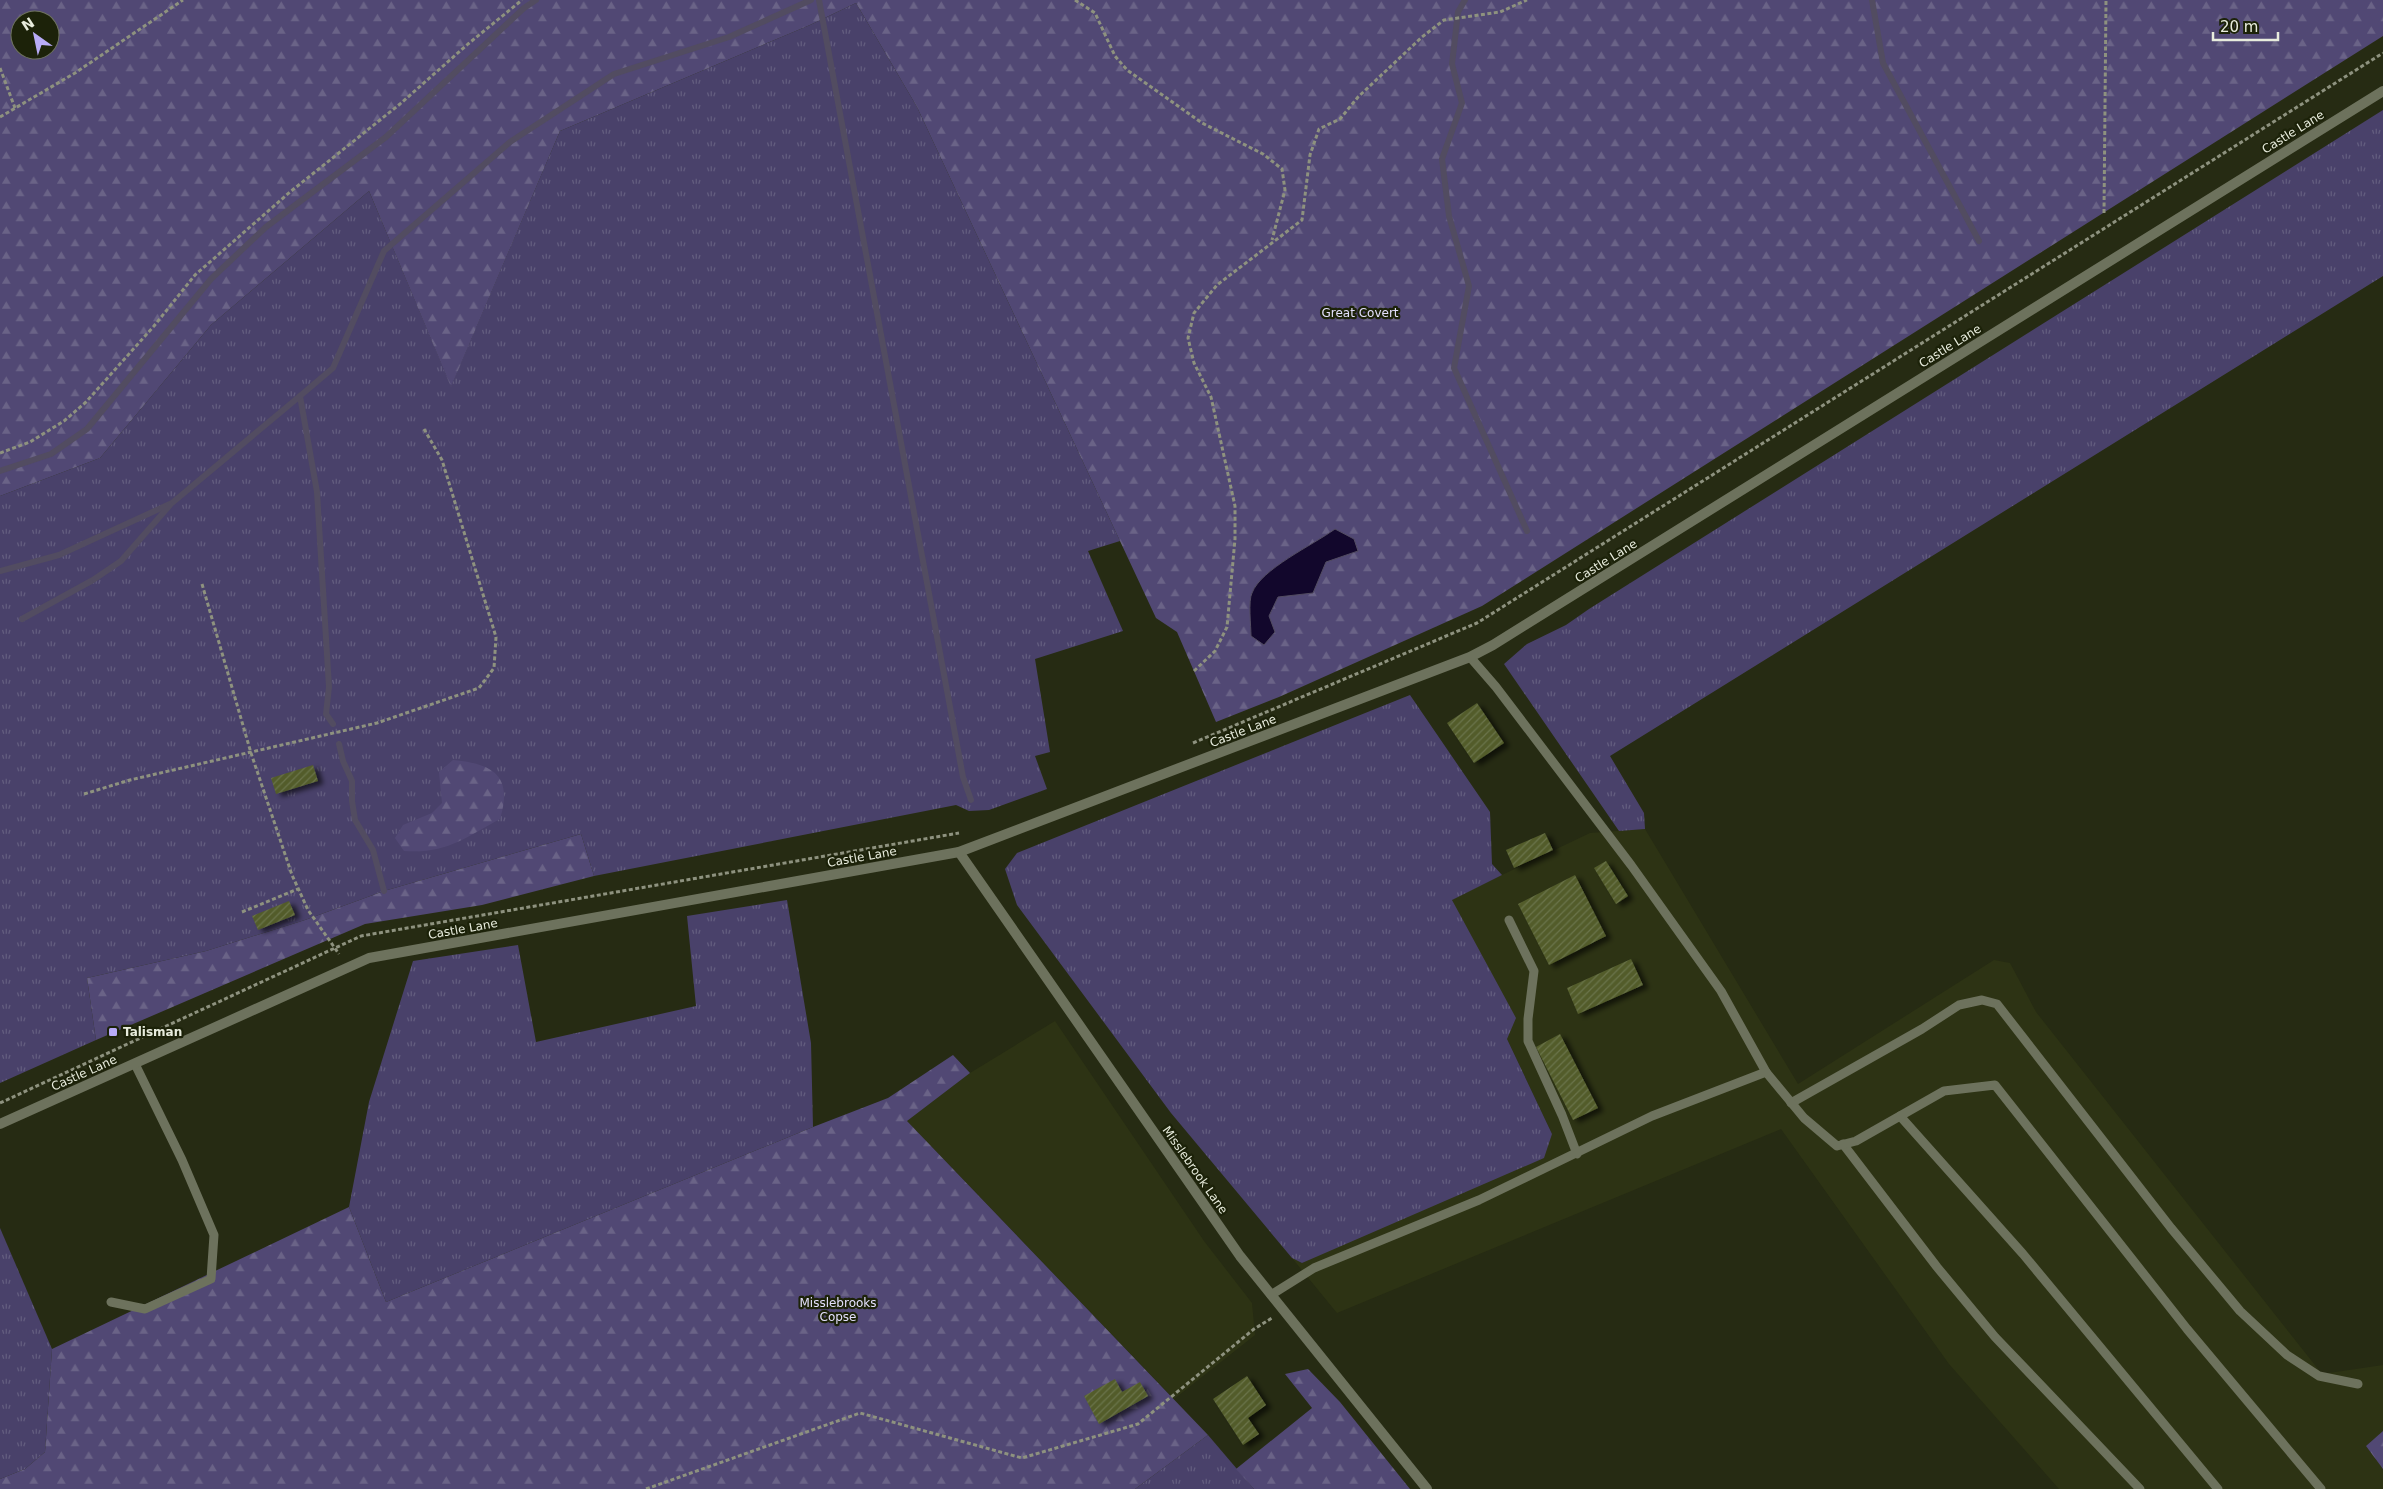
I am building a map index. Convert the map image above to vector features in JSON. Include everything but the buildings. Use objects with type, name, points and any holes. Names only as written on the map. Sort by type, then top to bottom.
[{"type":"street","name":"Castle Lane","points":[[0,1124],[370,958],[959,852],[1470,657],[1493,646],[2383,91]]},
{"type":"street","name":"Misslebrook Lane","points":[[959,852],[1240,1256],[1427,1489]]},
{"type":"lane","points":[[1470,657],[1496,687],[1631,865],[1721,991],[1766,1072],[1820,1133],[1837,1146],[1856,1141],[1944,1091],[1995,1085],[2187,1329],[2321,1489]]},
{"type":"lane","points":[[1509,920],[1534,971],[1528,1019],[1528,1041],[1562,1115],[1577,1154]]},
{"type":"lane","points":[[1791,1102],[1922,1029],[1959,1005],[1982,1000],[1997,1004],[2171,1228],[2240,1311],[2287,1354],[2319,1376],[2358,1384]]},
{"type":"lane","points":[[111,1302],[145,1309],[211,1279],[214,1236],[182,1160],[135,1064]]},
{"type":"lane","points":[[1271,1295],[1314,1268],[1479,1200],[1652,1116],[1766,1072]]},
{"type":"lane","points":[[1900,1116],[2023,1254],[2218,1489]]},
{"type":"lane","points":[[1843,1144],[1937,1267],[1995,1337],[2140,1489]]},
{"type":"path","points":[[0,116],[75,73],[183,0]]},
{"type":"path","points":[[0,453],[30,442],[64,421],[86,402],[154,326],[194,275],[290,192],[400,104],[468,44],[522,0]]},
{"type":"path","points":[[1075,0],[1095,13],[1116,56],[1127,70],[1202,123],[1263,154],[1282,168],[1285,190],[1272,241]]},
{"type":"path","points":[[1194,671],[1215,651],[1227,627],[1235,531],[1235,506],[1211,397],[1194,364],[1188,338],[1194,313],[1217,285],[1272,241],[1302,220],[1310,155],[1319,129],[1340,120],[1358,98],[1422,37],[1444,20],[1500,12],[1527,0]]},
{"type":"path","points":[[2104,213],[2106,0]]},
{"type":"path","points":[[1192,744],[1477,623],[2383,53]]},
{"type":"path","points":[[0,68],[15,108]]},
{"type":"path","points":[[84,794],[130,780],[251,754],[377,723],[479,688],[494,668],[496,637],[442,460],[424,429]]},
{"type":"path","points":[[202,584],[251,754],[298,889],[308,910],[347,968]]},
{"type":"path","points":[[955,834],[964,831]]},
{"type":"path","points":[[242,912],[298,889]]},
{"type":"path","points":[[646,1489],[860,1413],[1022,1458],[1138,1424],[1254,1329],[1284,1311]]},
{"type":"shaded area","points":[[1335,529],[1354,539],[1358,551],[1326,562],[1313,593],[1278,597],[1269,616],[1275,632],[1264,645],[1251,636],[1250,602],[1257,584],[1276,566]]},
{"type":"shaded area","points":[[1645,829],[1798,1084],[1994,960],[2010,963],[2036,1012],[2322,1374],[2383,1365],[2383,1431],[2366,1446],[2383,1469],[2383,1489],[2059,1489],[1949,1364],[1781,1129],[1337,1313],[1292,1258],[1302,1263],[1552,1134],[1507,1039],[1452,899],[1590,833]]},
{"type":"shaded area","points":[[1055,1021],[1204,1241],[1252,1303],[1255,1335],[1174,1399],[907,1121],[970,1073]]},
{"type":"green space","name":"Great Covert","points":[[0,0],[2383,0],[2383,36],[1482,606],[1279,697],[1216,722],[1177,632],[1156,618],[917,107],[856,3],[810,25],[560,131],[451,387],[369,191],[211,325],[100,458],[0,496]]},
{"type":"green space","points":[[856,3],[917,107],[1120,541],[1088,551],[1123,631],[1035,659],[1050,752],[1035,756],[1047,789],[989,810],[969,811],[956,805],[594,876],[581,834],[384,891],[305,920],[206,951],[87,978],[96,1040],[0,1083],[0,496],[100,458],[211,325],[369,191],[451,386],[560,131],[810,25]]},
{"type":"green space","points":[[2383,110],[2383,276],[1610,756],[1644,813],[1645,829],[1619,831],[1504,664],[1527,644],[1566,625]]},
{"type":"green space","points":[[1410,695],[1490,812],[1492,864],[1502,875],[1452,900],[1516,1018],[1507,1039],[1552,1134],[1544,1158],[1302,1263],[1292,1258],[1171,1113],[1017,905],[1005,869],[1017,853]]},
{"type":"green space","points":[[453,760],[479,765],[497,775],[502,782],[504,792],[500,819],[444,847],[432,850],[404,851],[395,838],[403,825],[432,813],[442,803],[439,772]]},
{"type":"green space","points":[[581,834],[594,876],[482,905],[365,924],[96,1040],[87,978],[206,951],[305,920],[384,891]]},
{"type":"green space","points":[[787,900],[811,1043],[813,1127],[386,1302],[349,1207],[369,1102],[413,961],[518,945],[536,1042],[696,1006],[687,916]]},
{"type":"green space","name":"Misslebrooks Copse","points":[[953,1055],[970,1073],[907,1121],[1208,1435],[1135,1489],[0,1489],[0,1479],[25,1469],[45,1452],[52,1349],[349,1207],[386,1302],[888,1098]]},
{"type":"green space","points":[[0,1228],[52,1349],[45,1452],[25,1469],[0,1479]]},
{"type":"green space","points":[[1308,1369],[1340,1402],[1410,1489],[1254,1489],[1236,1469],[1312,1408],[1285,1374]]},
{"type":"green space","points":[[2383,1431],[2383,1469],[2366,1446]]},
{"type":"green space","points":[[1208,1435],[1254,1489],[1135,1489]]},
{"type":"waterway","points":[[0,471],[51,454],[87,429],[211,279],[266,227],[386,137],[524,8],[536,0]]},
{"type":"waterway","points":[[0,571],[59,555],[172,503],[300,396],[333,368],[384,251],[510,142],[614,74],[729,37],[811,0]]},
{"type":"waterway","points":[[819,0],[963,777],[971,800]]},
{"type":"waterway","points":[[1465,0],[1458,12],[1452,64],[1462,103],[1442,159],[1449,216],[1469,286],[1454,368],[1527,531]]},
{"type":"waterway","points":[[1872,0],[1883,63],[1979,241]]},
{"type":"waterway","points":[[300,396],[317,492],[329,687],[326,714],[333,724]]},
{"type":"waterway","points":[[22,619],[93,580],[121,561],[170,505]]},
{"type":"waterway","points":[[339,744],[343,761],[352,781],[352,801],[355,820],[373,850],[384,891]]},
{"type":"place","name":"Talisman","points":[[113,1032]]}]
